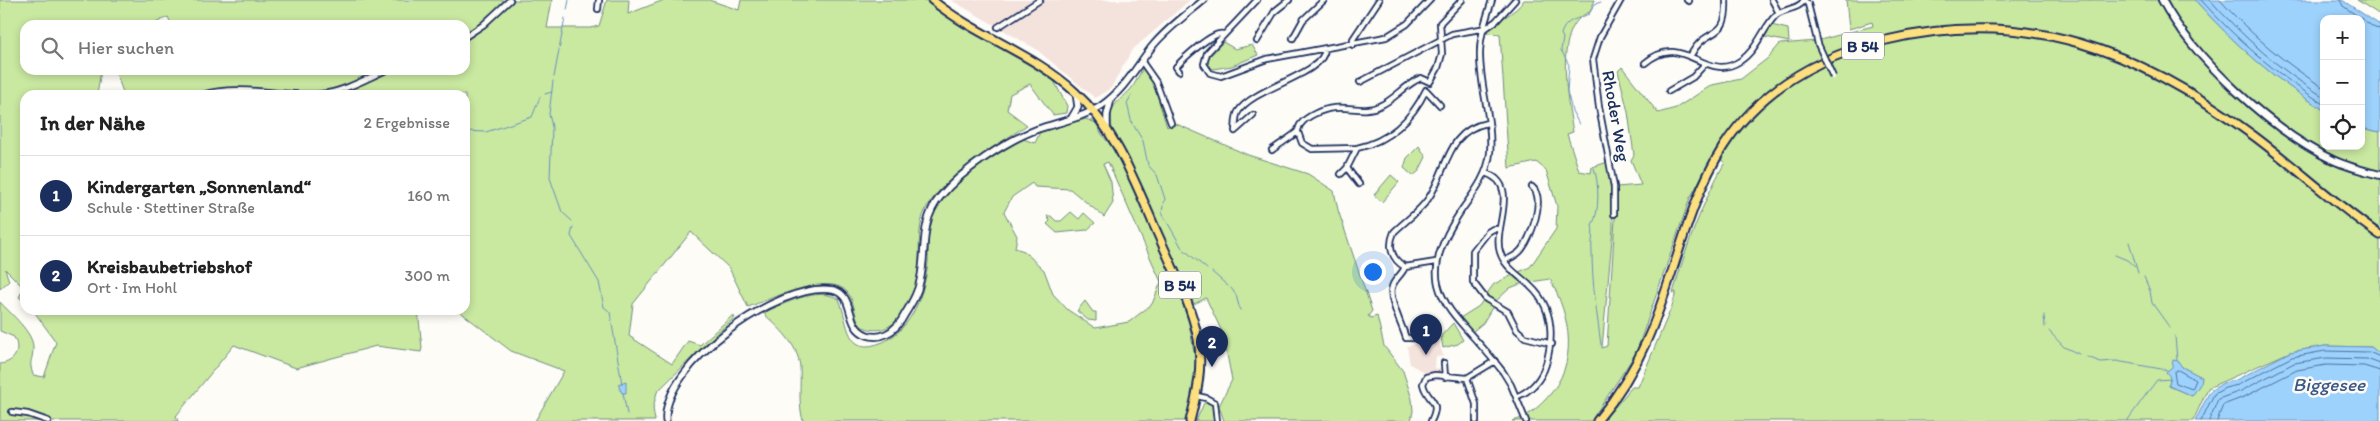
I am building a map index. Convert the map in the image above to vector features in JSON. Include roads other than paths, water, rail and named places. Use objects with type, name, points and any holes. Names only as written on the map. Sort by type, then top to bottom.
[{"type":"main road","name":"B 54","points":[[932,0],[982,33],[1046,69],[1076,93],[1107,130],[1122,157],[1188,304],[1199,349],[1197,396],[1190,421]]},
{"type":"main road","points":[[2164,3],[2182,31],[2211,66],[2272,120],[2303,143],[2332,160],[2380,176]]},
{"type":"main road","name":"B 54","points":[[1597,421],[1625,384],[1637,362],[1658,313],[1694,208],[1715,162],[1740,124],[1780,85],[1804,70],[1828,58],[1874,43],[1936,31],[1994,30],[2045,36],[2103,50],[2149,69],[2200,98],[2255,137],[2368,227]]},
{"type":"main road","points":[[2368,227],[2380,233]]},
{"type":"main road","points":[[2368,227],[2380,242]]},
{"type":"street","points":[[470,34],[483,25],[510,0]]},
{"type":"street","points":[[598,9],[599,0]]},
{"type":"street","points":[[998,27],[1040,0]]},
{"type":"street","points":[[666,421],[665,409],[669,395],[693,364],[735,325],[754,313],[782,300],[818,291],[836,291],[845,298],[853,325],[860,332],[874,336],[891,331],[904,316],[916,294],[923,265],[926,222],[928,214],[940,197],[961,176],[1013,141],[1038,129],[1093,111],[1111,99],[1126,84],[1164,34],[1204,0]]},
{"type":"street","points":[[1257,0],[1211,46],[1204,58],[1206,69],[1216,76],[1227,75],[1267,59],[1378,39],[1398,31],[1430,0]]},
{"type":"street","points":[[1257,41],[1275,11],[1289,0]]},
{"type":"street","points":[[1293,38],[1303,20],[1324,0]]},
{"type":"street","points":[[1352,44],[1353,39],[1379,0]]},
{"type":"street","points":[[1430,82],[1421,78],[1414,80],[1393,98],[1380,106],[1368,110],[1341,107],[1322,111],[1305,120],[1300,125],[1298,132],[1302,144],[1312,149],[1357,148],[1383,138],[1399,128],[1422,99],[1440,61],[1440,23],[1462,0]]},
{"type":"street","points":[[1492,0],[1483,29],[1480,64],[1488,123],[1490,156],[1485,173],[1443,240],[1436,262],[1437,284],[1442,298],[1495,361],[1516,397],[1526,421]]},
{"type":"street","points":[[1360,82],[1452,34],[1483,29],[1496,21],[1515,0]]},
{"type":"street","name":"Rhoder Weg","points":[[1614,214],[1614,187],[1596,90],[1593,59],[1600,37],[1620,0]]},
{"type":"street","points":[[1691,55],[1701,41],[1723,26],[1726,14],[1726,0]]},
{"type":"street","points":[[1772,0],[1779,13]]},
{"type":"street","points":[[1645,63],[1653,56],[1677,52],[1691,55],[1705,64],[1720,68],[1739,62],[1756,46],[1770,22],[1779,13],[1800,5],[1804,0],[1808,4],[1818,44],[1833,77]]},
{"type":"street","points":[[1180,71],[1176,66],[1182,60],[1214,34],[1223,34]]},
{"type":"street","points":[[1253,116],[1235,131],[1238,112],[1253,97],[1310,69],[1324,55],[1325,49]]},
{"type":"street","points":[[1142,62],[1156,82],[1171,123]]},
{"type":"street","points":[[1669,91],[1693,77],[1705,64]]},
{"type":"street","points":[[337,90],[374,75]]},
{"type":"street","points":[[220,90],[247,90]]},
{"type":"street","points":[[1426,90],[1440,105]]},
{"type":"street","points":[[1072,119],[1078,107],[1076,93]]},
{"type":"street","points":[[1107,130],[1107,115],[1111,99]]},
{"type":"street","points":[[1436,262],[1405,267],[1398,263],[1391,251],[1390,245],[1394,232],[1427,200],[1459,136],[1474,127],[1488,123]]},
{"type":"street","points":[[1272,150],[1298,132]]},
{"type":"street","points":[[1341,174],[1347,168],[1357,148]]},
{"type":"street","points":[[1347,168],[1359,184]]},
{"type":"street","points":[[1485,173],[1496,180],[1503,194],[1505,204],[1498,237],[1500,253],[1513,272],[1531,286],[1544,305],[1551,332],[1552,344],[1539,378],[1526,393],[1516,397]]},
{"type":"street","points":[[1506,260],[1522,249],[1533,228],[1537,201],[1535,189],[1532,186]]},
{"type":"street","points":[[1499,229],[1493,229],[1473,251],[1471,260],[1472,282],[1481,295],[1508,312],[1517,330],[1525,337],[1552,344]]},
{"type":"street","points":[[1405,267],[1392,287],[1392,301],[1406,338],[1420,338]]},
{"type":"street","points":[[1431,421],[1436,406],[1434,400],[1424,391],[1423,384],[1429,376],[1467,378],[1495,361]]},
{"type":"street","points":[[1444,363],[1445,376]]},
{"type":"street","points":[[1467,378],[1476,404],[1476,421]]},
{"type":"street","points":[[1197,396],[1215,403],[1216,421]]},
{"type":"street","points":[[12,412],[28,414],[48,421]]},
{"type":"water","points":[[2195,0],[2342,0],[2365,15],[2320,15],[2320,107],[2271,73],[2225,31]]},
{"type":"water","points":[[2365,15],[2380,25],[2380,132],[2365,129]]},
{"type":"water","name":"Biggesee","points":[[2325,346],[2371,347],[2380,354],[2380,421],[2195,421],[2210,391],[2223,383],[2236,380],[2290,352]]},
{"type":"water","points":[[2173,360],[2178,361],[2182,367],[2202,377],[2201,383],[2192,396],[2169,386],[2170,377],[2166,372],[2172,367]]},
{"type":"water","points":[[626,381],[626,393],[622,393],[618,384]]},
{"type":"waterway","points":[[567,10],[569,0]]},
{"type":"waterway","points":[[1579,124],[1572,111],[1567,91],[1569,65],[1561,50],[1563,38],[1561,34],[1566,25],[1589,14],[1595,4],[1601,2]]},
{"type":"waterway","points":[[554,77],[565,18]]},
{"type":"waterway","points":[[553,81],[549,114],[552,127],[550,178],[562,212],[572,221]]},
{"type":"waterway","points":[[545,94],[552,92]]},
{"type":"waterway","points":[[1131,96],[1127,103],[1132,124]]},
{"type":"waterway","points":[[470,131],[486,132],[532,117],[540,97]]},
{"type":"waterway","points":[[1134,126],[1143,141],[1148,165],[1157,175],[1165,199],[1164,203]]},
{"type":"waterway","points":[[1594,168],[1598,197],[1595,220],[1592,225],[1592,264],[1601,345]]},
{"type":"waterway","points":[[1163,206],[1162,213],[1182,248],[1207,269]]},
{"type":"waterway","points":[[573,227],[571,236],[599,282],[604,307],[610,312],[622,384]]},
{"type":"waterway","points":[[2129,242],[2138,273]]},
{"type":"waterway","points":[[2115,255],[2127,260],[2135,267]]},
{"type":"waterway","points":[[1212,272],[1228,286]]},
{"type":"waterway","points":[[2144,277],[2150,291],[2152,303],[2170,328]]},
{"type":"waterway","points":[[1231,288],[1236,295],[1240,310]]},
{"type":"waterway","points":[[2044,315],[2045,327]]},
{"type":"waterway","points":[[2049,331],[2064,347],[2079,354]]},
{"type":"waterway","points":[[2175,336],[2177,360]]},
{"type":"waterway","points":[[2087,357],[2101,362],[2116,361],[2167,370]]},
{"type":"waterway","points":[[2127,421],[2157,380],[2171,379]]},
{"type":"waterway","points":[[623,393],[627,414]]},
{"type":"place","name":"Kindergarten „Sonnenland“","points":[[1426,355]]},
{"type":"place","name":"Kreisbaubetriebshof","points":[[1212,367]]}]
